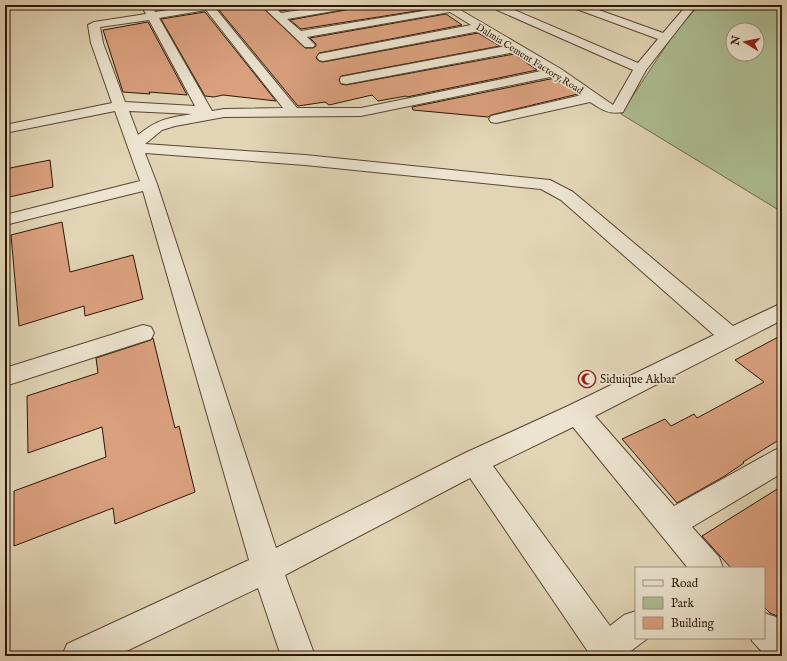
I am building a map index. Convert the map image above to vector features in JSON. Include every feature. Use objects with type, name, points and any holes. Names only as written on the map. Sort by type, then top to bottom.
[{"type":"street","points":[[146,5],[205,111]]},
{"type":"street","points":[[221,5],[94,25],[97,43],[149,184],[267,568],[298,656]]},
{"type":"street","points":[[266,5],[356,90]]},
{"type":"street","points":[[279,17],[351,5]]},
{"type":"street","points":[[575,5],[610,13],[664,38]]},
{"type":"street","points":[[502,8],[640,69],[692,5]]},
{"type":"street","points":[[208,6],[293,112]]},
{"type":"street","points":[[299,35],[449,7]]},
{"type":"street","name":"Dalmia Cement Factory Road","points":[[449,7],[557,72],[610,108],[618,109],[640,69]]},
{"type":"street","points":[[466,18],[480,14]]},
{"type":"street","points":[[322,57],[481,27]]},
{"type":"street","points":[[346,80],[516,48]]},
{"type":"street","points":[[5,129],[120,106],[224,113],[361,112],[371,104],[557,72]]},
{"type":"street","points":[[496,119],[593,97]]},
{"type":"street","points":[[135,146],[157,127],[172,122],[224,113]]},
{"type":"street","points":[[135,146],[305,160],[544,184],[560,191],[731,337]]},
{"type":"street","points":[[5,220],[149,184]]},
{"type":"street","points":[[79,656],[267,568],[474,462],[577,413],[782,311]]},
{"type":"street","points":[[5,377],[143,333]]},
{"type":"street","points":[[577,413],[707,567]]},
{"type":"street","points":[[671,524],[782,460]]},
{"type":"street","points":[[474,462],[608,652],[635,628]]},
{"type":"street","points":[[765,630],[782,648]]},
{"type":"green space","points":[[699,5],[782,5],[782,212],[621,114],[673,35]]},
{"type":"building","points":[[153,5],[191,5],[156,10]]},
{"type":"building","points":[[227,5],[260,5],[305,48],[313,48],[316,46],[310,38],[446,14],[462,25],[319,53],[316,58],[323,62],[478,33],[500,46],[341,76],[339,80],[341,84],[346,85],[514,54],[537,70],[407,97],[378,101],[372,95],[329,105],[325,102],[298,106],[219,10],[225,8]]},
{"type":"building","points":[[274,5],[322,5],[281,11]]},
{"type":"building","points":[[357,5],[432,5],[436,8],[301,29],[290,20],[351,9]]},
{"type":"building","points":[[205,12],[276,101],[223,95],[214,97],[205,96],[161,19]]},
{"type":"building","points":[[148,22],[187,95],[149,92],[150,94],[123,92],[103,30]]},
{"type":"building","points":[[555,78],[578,94],[488,117],[413,110],[412,107]]},
{"type":"building","points":[[50,160],[53,187],[5,198],[5,169]]},
{"type":"building","points":[[62,222],[70,272],[133,255],[143,299],[85,316],[84,306],[19,326],[11,235]]},
{"type":"building","points":[[782,335],[782,438],[743,462],[744,463],[723,477],[677,503],[622,439],[665,419],[671,426],[694,414],[697,418],[764,382],[735,360]]},
{"type":"building","points":[[153,338],[175,428],[179,426],[195,492],[115,524],[113,508],[14,546],[14,491],[106,457],[102,427],[28,453],[27,396],[98,373],[96,358],[151,340]]},
{"type":"building","points":[[782,486],[782,622],[777,616],[770,613],[765,608],[765,567],[730,567],[702,536]]},
{"type":"place","name":"Siduique Akbar","points":[[587,379]]}]
